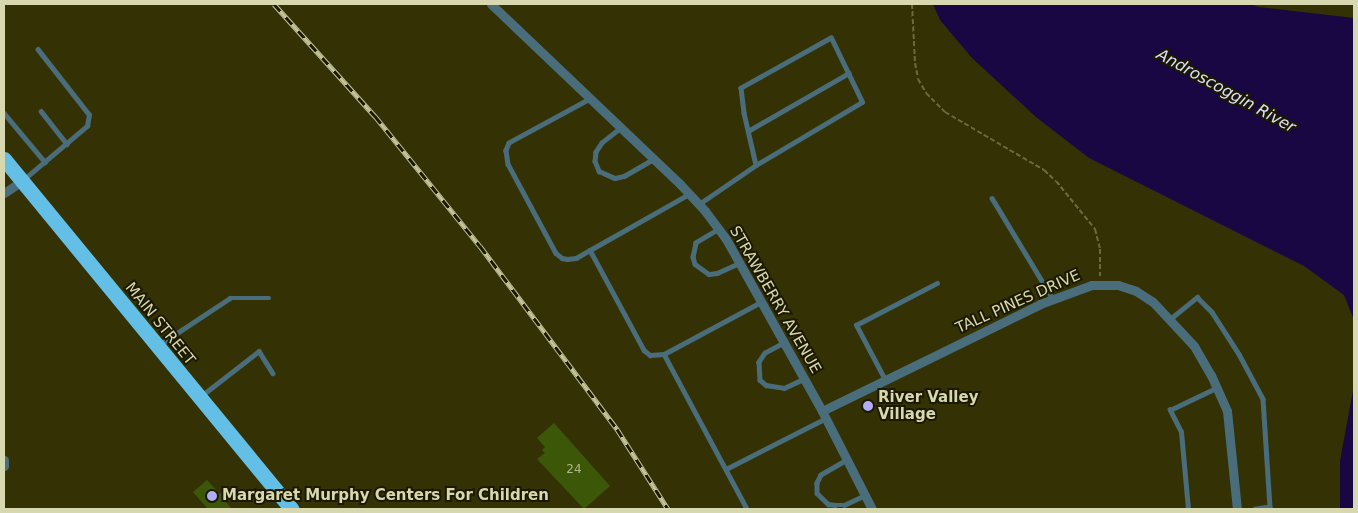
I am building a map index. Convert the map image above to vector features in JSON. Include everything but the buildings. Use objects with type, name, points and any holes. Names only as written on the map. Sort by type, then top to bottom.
[{"type":"highway","name":"MAIN STREET","points":[[4,159],[156,347],[292,509]]},
{"type":"street","name":"STRAWBERRY AVENUE","points":[[492,4],[654,159],[699,204],[719,229],[740,262],[824,415],[872,509]]},
{"type":"street","points":[[4,193],[22,181]]},
{"type":"street","name":"TALL PINES DRIVE","points":[[824,415],[885,380],[1052,299],[1092,284],[1118,285],[1136,291],[1153,302],[1170,319],[1194,346],[1218,388],[1227,411],[1237,509]]},
{"type":"lane","points":[[699,204],[756,165],[862,102],[831,38],[741,88],[756,165]]},
{"type":"lane","points":[[22,181],[87,126],[89,115],[38,50]]},
{"type":"lane","points":[[748,131],[849,73]]},
{"type":"lane","points":[[590,99],[509,143],[506,150],[508,164],[556,253],[567,259],[576,258],[689,194]]},
{"type":"lane","points":[[41,110],[67,144]]},
{"type":"lane","points":[[4,113],[45,162]]},
{"type":"lane","points":[[621,128],[602,142],[596,152],[595,161],[599,171],[615,178],[624,176],[654,159]]},
{"type":"lane","points":[[992,198],[1052,299]]},
{"type":"lane","points":[[719,229],[696,243],[693,257],[695,264],[709,274],[717,273],[740,262]]},
{"type":"lane","points":[[590,250],[644,350],[650,355],[664,354],[762,302]]},
{"type":"lane","points":[[885,380],[856,325],[937,283]]},
{"type":"lane","points":[[1170,319],[1197,297],[1212,312],[1239,354],[1263,399],[1270,506],[1254,509]]},
{"type":"lane","points":[[156,347],[230,298],[269,298]]},
{"type":"lane","points":[[784,343],[765,353],[759,362],[760,380],[774,388],[784,388],[804,379]]},
{"type":"lane","points":[[198,398],[258,351],[274,372]]},
{"type":"lane","points":[[664,354],[747,509]]},
{"type":"lane","points":[[1188,509],[1181,432],[1170,410],[1218,388]]},
{"type":"lane","points":[[726,469],[824,415]]},
{"type":"lane","points":[[847,460],[821,475],[817,493],[828,504],[835,506],[844,505],[865,495]]},
{"type":"path","points":[[912,4],[916,71],[926,93],[945,112],[1044,170],[1056,181],[1095,229],[1100,249],[1099,274]]},
{"type":"water","name":"Androscoggin River","points":[[933,4],[1250,4],[1259,7],[1354,18],[1354,320],[1344,295],[1304,266],[1089,158],[1036,117],[972,58],[940,20]]},
{"type":"water","points":[[1354,385],[1354,509],[1340,509],[1340,461]]},
{"type":"railway","points":[[274,4],[375,116],[480,246],[617,429],[668,509]]},
{"type":"place","name":"River Valley Village","points":[[868,406]]},
{"type":"place","name":"Margaret Murphy Centers For Children","points":[[212,496]]}]
